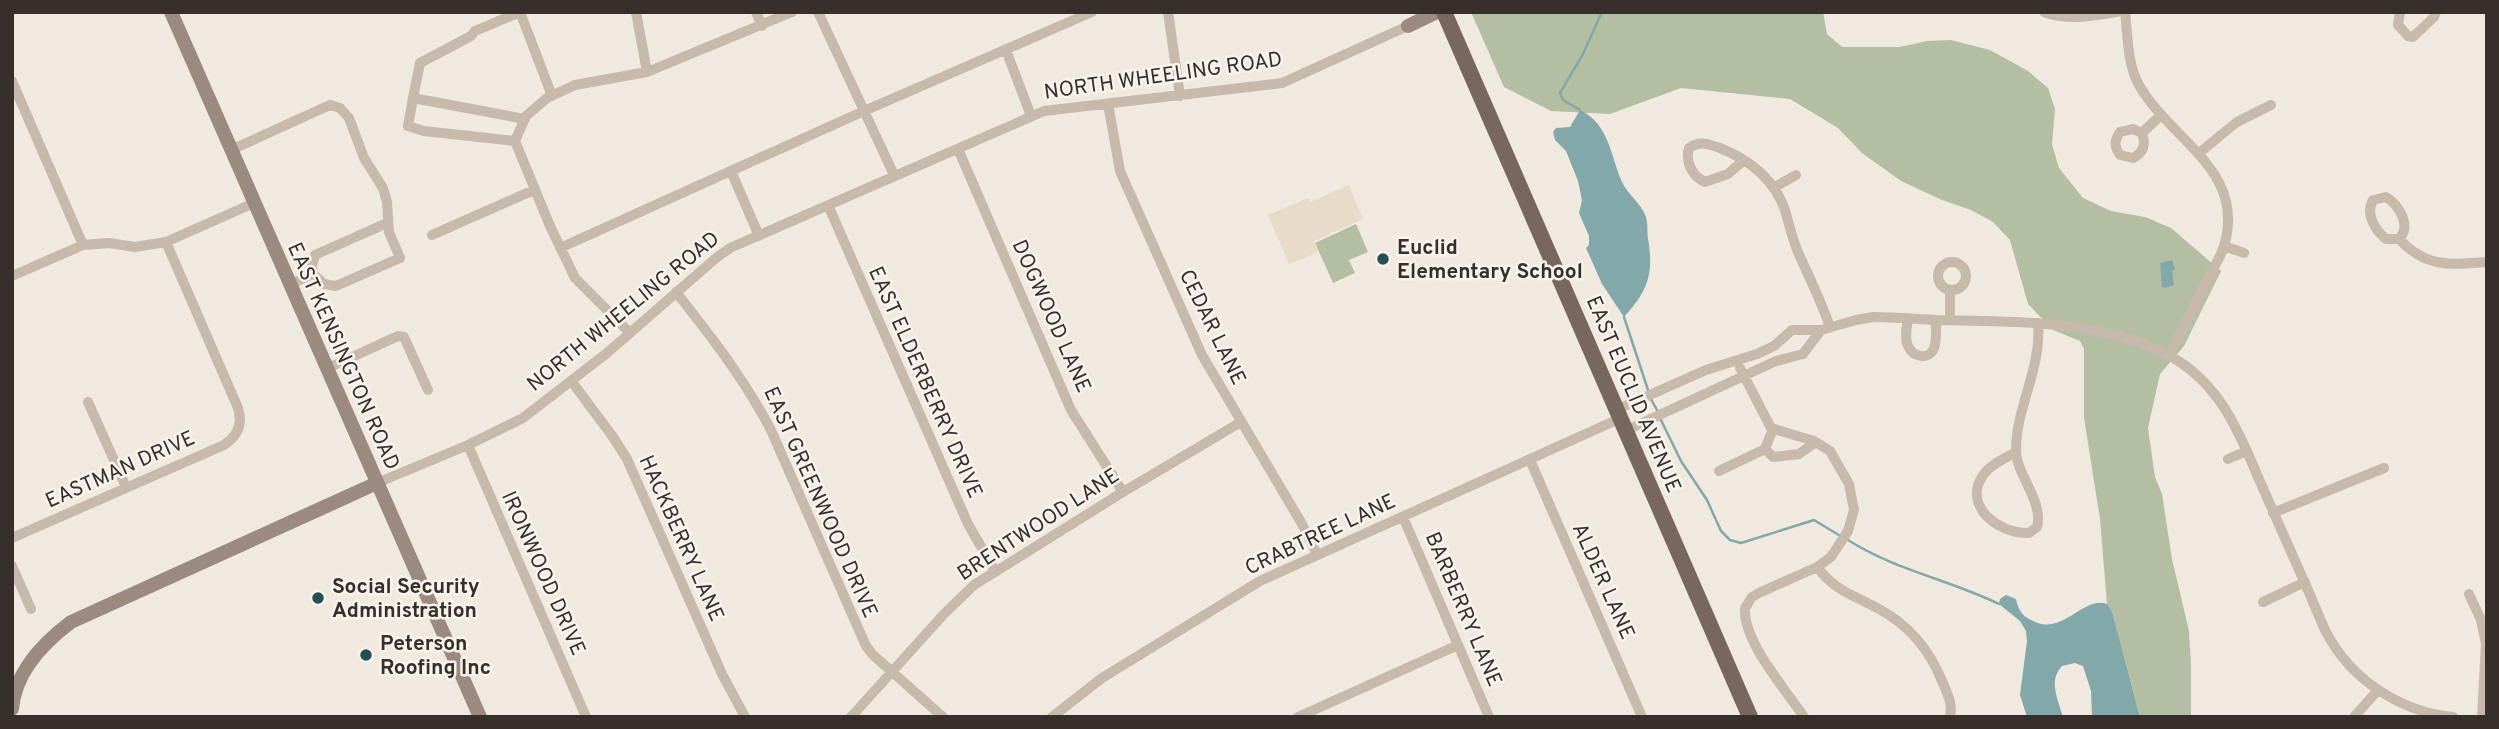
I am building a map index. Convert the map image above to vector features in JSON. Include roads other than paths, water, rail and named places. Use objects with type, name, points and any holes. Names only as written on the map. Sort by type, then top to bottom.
[{"type":"main road","name":"EAST KENSINGTON ROAD","points":[[171,12],[480,717]]},
{"type":"main road","name":"NORTH WHEELING ROAD","points":[[1408,26],[1437,12]]},
{"type":"main road","name":"EAST EUCLID AVENUE","points":[[1444,12],[1749,717]]},
{"type":"main road","name":"NORTH WHEELING ROAD","points":[[12,709],[29,665],[49,638],[71,622],[377,483]]},
{"type":"street","points":[[515,141],[424,131],[408,126],[420,63],[471,36],[475,31],[520,12],[552,96]]},
{"type":"street","points":[[636,12],[647,72]]},
{"type":"street","points":[[756,12],[762,26]]},
{"type":"street","points":[[629,332],[575,278],[560,248],[515,141],[525,119],[552,96],[575,85],[647,72],[792,12]]},
{"type":"street","points":[[818,12],[894,175]]},
{"type":"street","points":[[560,248],[1092,12]]},
{"type":"street","points":[[1168,12],[1180,96]]},
{"type":"street","points":[[2043,12],[2086,18],[2117,12]]},
{"type":"street","points":[[2125,12],[2133,72],[2161,115],[2214,172],[2225,198],[2227,227],[2224,246],[2169,355]]},
{"type":"street","points":[[2400,12],[2398,25],[2408,36],[2413,37],[2434,17],[2435,12]]},
{"type":"street","name":"NORTH WHEELING ROAD","points":[[377,483],[468,445],[523,418],[572,382],[730,248],[894,175],[1031,116],[1059,108],[1282,83],[1408,26]]},
{"type":"street","points":[[1006,50],[1031,116]]},
{"type":"street","points":[[12,81],[83,246]]},
{"type":"street","points":[[412,98],[525,119]]},
{"type":"street","name":"CEDAR LANE","points":[[1108,104],[1120,171],[1202,355],[1317,554]]},
{"type":"street","points":[[231,150],[330,105],[340,108],[349,118],[364,158],[385,193],[387,223],[400,258],[336,286],[319,281],[313,274],[315,255],[387,223]]},
{"type":"street","points":[[2199,153],[2237,122],[2271,105]]},
{"type":"street","points":[[12,115],[25,109]]},
{"type":"street","points":[[2142,133],[2161,115]]},
{"type":"street","points":[[1744,160],[1728,174],[1705,181],[1694,174],[1687,156],[1689,148],[1705,143],[1744,160],[1761,172],[1774,187],[1784,208],[1826,329]]},
{"type":"street","name":"DOGWOOD LANE","points":[[958,149],[1072,410],[1123,492]]},
{"type":"street","points":[[731,171],[759,236]]},
{"type":"street","points":[[1774,187],[1796,175]]},
{"type":"street","points":[[432,235],[534,190]]},
{"type":"street","points":[[12,276],[83,246],[109,243],[135,247],[166,242],[254,203]]},
{"type":"street","name":"EAST ELDERBERRY DRIVE","points":[[828,205],[968,524],[995,571]]},
{"type":"street","points":[[2399,240],[2413,254],[2428,261],[2453,264],[2487,262]]},
{"type":"street","name":"EASTMAN DRIVE","points":[[12,538],[224,445],[238,431],[238,408],[166,242]]},
{"type":"street","points":[[2224,246],[2244,253]]},
{"type":"street","points":[[289,285],[313,274]]},
{"type":"street","points":[[1950,290],[1950,320]]},
{"type":"street","name":"EAST GREENWOOD DRIVE","points":[[676,292],[726,354],[754,398],[770,428],[861,637],[872,654],[943,717]]},
{"type":"street","points":[[1622,419],[1644,398],[1706,370],[1766,350],[1793,330],[1826,329],[1873,317],[2038,323],[2107,334],[2169,355],[2202,380],[2228,411],[2336,649],[2362,678],[2378,690],[2417,710],[2453,717]]},
{"type":"street","points":[[1908,318],[1907,344],[1914,355],[1919,356],[1928,355],[1934,347],[1936,320]]},
{"type":"street","points":[[2016,452],[1988,469],[1982,476],[1978,485],[1978,504],[1984,516],[1992,521],[2018,532],[2029,533],[2037,527],[2037,513],[2016,452],[2037,358],[2038,323]]},
{"type":"street","points":[[1622,419],[1654,417],[1742,372],[1803,354],[1826,329]]},
{"type":"street","points":[[326,369],[398,336],[404,337],[428,390]]},
{"type":"street","points":[[1742,372],[1773,429],[1816,442],[1830,451],[1849,484],[1854,510],[1841,544],[1831,557],[1817,567],[1752,597],[1745,608],[1749,629],[1764,660],[1804,717]]},
{"type":"street","name":"HACKBERRY LANE","points":[[572,382],[627,459],[722,674],[745,717]]},
{"type":"street","points":[[88,402],[125,487]]},
{"type":"street","name":"CRABTREE LANE","points":[[1052,717],[1080,693],[1113,671],[1248,588],[1317,554],[1622,419]]},
{"type":"street","name":"BRENTWOOD LANE","points":[[851,717],[959,598],[995,571],[1241,422]]},
{"type":"street","points":[[1719,471],[1765,449],[1773,429]]},
{"type":"street","points":[[1765,449],[1773,457],[1783,458],[1799,454],[1816,442]]},
{"type":"street","name":"IRONWOOD DRIVE","points":[[468,445],[586,717]]},
{"type":"street","points":[[2228,459],[2247,451]]},
{"type":"street","name":"ALDER LANE","points":[[1530,460],[1643,717]]},
{"type":"street","points":[[2273,513],[2384,468]]},
{"type":"street","name":"BARBERRY LANE","points":[[1403,517],[1489,717]]},
{"type":"street","points":[[12,566],[31,609]]},
{"type":"street","points":[[1817,567],[1836,588],[1880,609],[1919,640],[1930,655],[1946,690],[1952,708],[1950,717]]},
{"type":"street","points":[[2263,602],[2305,582]]},
{"type":"street","points":[[2469,594],[2481,620],[2486,644],[2482,717]]},
{"type":"street","points":[[1298,717],[1458,645]]},
{"type":"street","points":[[2354,717],[2378,690]]},
{"type":"water","points":[[1580,110],[1590,116],[1603,132],[1622,182],[1647,220],[1650,262],[1647,281],[1639,299],[1624,317],[1602,284],[1586,248],[1589,245],[1589,236],[1579,213],[1582,200],[1578,181],[1566,151],[1555,140],[1553,132],[1556,128],[1570,127]]},
{"type":"water","points":[[2172,260],[2175,269],[2172,271],[2174,285],[2165,288],[2162,287],[2160,263]]},
{"type":"water","points":[[2006,595],[2016,599],[2025,616],[2042,624],[2053,624],[2089,605],[2107,604],[2112,611],[2140,717],[2092,717],[2091,691],[2083,666],[2075,663],[2062,666],[2056,678],[2055,690],[2063,717],[2027,717],[2020,695],[2026,631],[2020,621],[1999,604],[2000,599]]},
{"type":"waterway","points":[[1580,110],[1563,100],[1560,93],[1583,54],[1602,12]]},
{"type":"waterway","points":[[1624,317],[1649,393]]},
{"type":"waterway","points":[[1651,399],[1658,412]]},
{"type":"waterway","points":[[1660,418],[1681,461],[1707,500],[1721,531],[1730,540],[1741,543],[1814,520],[1842,537]]},
{"type":"waterway","points":[[1848,540],[1885,559],[1999,604]]},
{"type":"place","name":"Euclid Elementary School","points":[[1383,259]]},
{"type":"place","name":"Social Security Administration","points":[[318,598]]},
{"type":"place","name":"Peterson Roofing Inc","points":[[366,655]]}]
